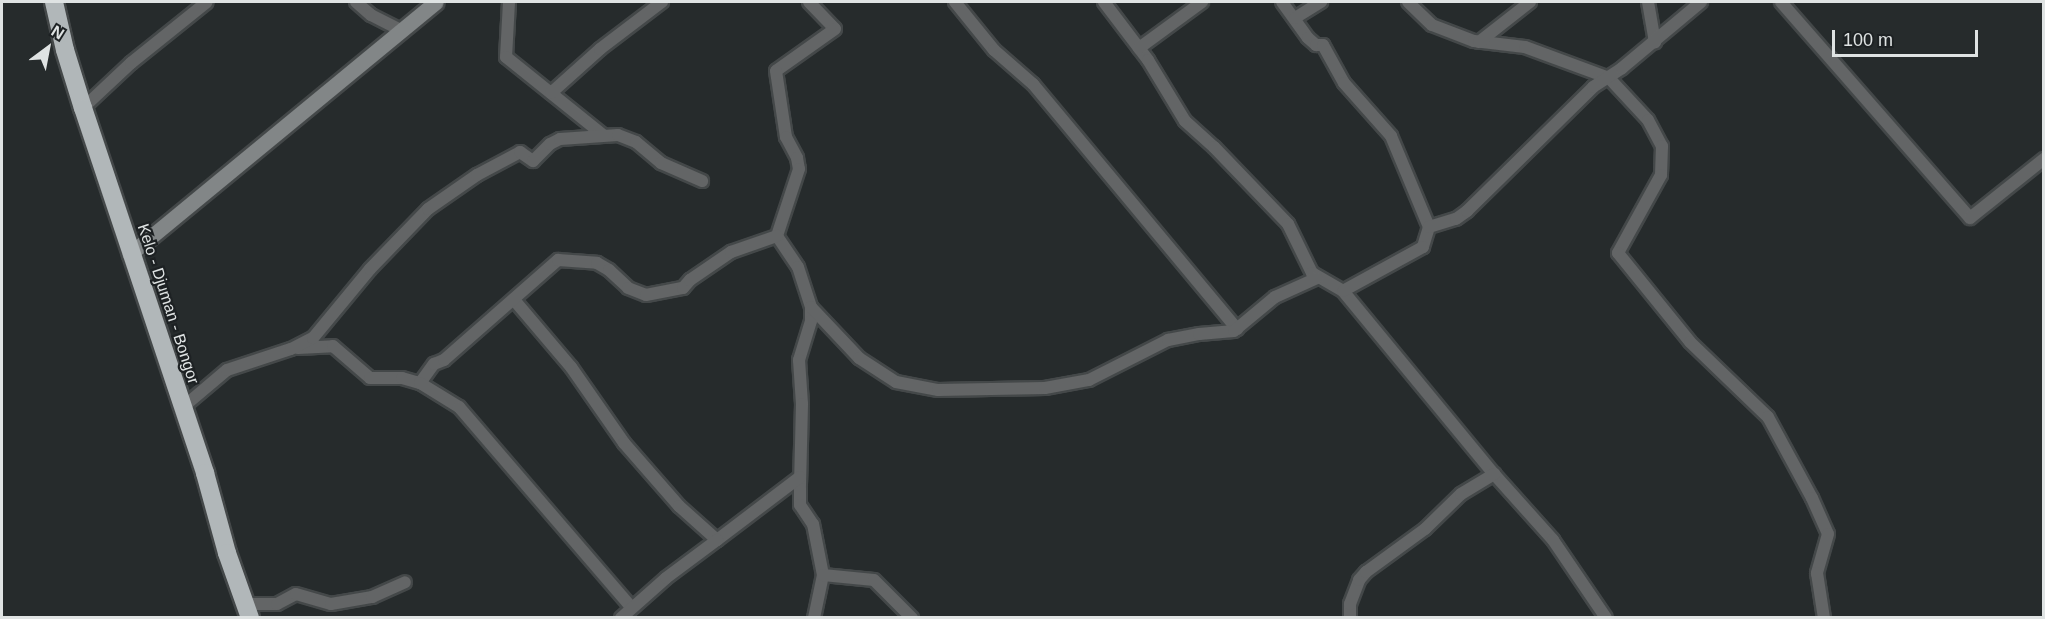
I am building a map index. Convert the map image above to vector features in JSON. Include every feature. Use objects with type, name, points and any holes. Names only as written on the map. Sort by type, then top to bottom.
[{"type":"highway","name":"Kelo - Djuman - Bongor","points":[[54,2],[82,108],[247,611]]},
{"type":"street","points":[[82,108],[131,63],[207,2]]},
{"type":"street","points":[[356,2],[371,15],[401,30]]},
{"type":"street","points":[[130,254],[436,2]]},
{"type":"street","points":[[509,2],[506,57],[603,135]]},
{"type":"street","points":[[551,93],[600,50],[662,2]]},
{"type":"street","points":[[777,236],[799,169],[797,158],[786,137],[776,70],[835,29],[809,2]]},
{"type":"street","points":[[1104,2],[1139,48],[1185,121],[1214,147],[1288,224],[1307,267],[1317,278],[1343,291],[1494,474],[1553,540],[1606,618]]},
{"type":"street","points":[[1139,48],[1202,2]]},
{"type":"street","points":[[1282,2],[1308,38],[1316,45],[1323,45],[1344,83],[1391,136],[1429,227],[1423,247],[1343,291]]},
{"type":"street","points":[[1295,18],[1321,2]]},
{"type":"street","points":[[1408,2],[1432,25],[1479,42],[1525,47],[1609,78],[1648,120],[1662,146],[1661,175],[1618,253],[1690,342],[1768,417],[1812,498],[1827,534],[1817,573],[1824,618]]},
{"type":"street","points":[[1479,42],[1530,2]]},
{"type":"street","points":[[1648,2],[1655,42]]},
{"type":"street","points":[[1429,227],[1456,219],[1467,211],[1593,87],[1609,78],[1655,42],[1701,2]]},
{"type":"street","points":[[1781,2],[1970,218],[2043,159]]},
{"type":"street","points":[[959,3],[994,50],[1033,84],[1237,329]]},
{"type":"street","points":[[182,408],[227,370],[291,349],[313,338],[352,289],[403,233],[447,195],[520,152],[533,161],[550,144],[560,139],[603,135],[628,137],[661,163],[702,181]]},
{"type":"street","points":[[420,383],[434,364],[444,360],[515,301],[548,267],[558,260],[597,263],[640,295],[670,292],[683,288],[690,280],[731,252],[777,236]]},
{"type":"street","points":[[777,236],[798,267],[811,307],[811,321],[799,360],[802,404],[800,505],[813,524],[823,575],[814,618]]},
{"type":"street","points":[[811,307],[859,358],[896,382],[938,390],[1045,388],[1089,380],[1168,340],[1237,329],[1275,297],[1317,278]]},
{"type":"street","points":[[515,301],[571,367],[624,443],[679,506],[717,540]]},
{"type":"street","points":[[291,349],[333,345],[370,378],[402,378],[420,383],[459,407],[632,608]]},
{"type":"street","points":[[1350,618],[1350,604],[1359,580],[1366,572],[1425,529],[1461,494],[1494,474]]},
{"type":"street","points":[[621,618],[666,578],[800,477]]},
{"type":"street","points":[[823,575],[874,580],[912,618]]},
{"type":"street","points":[[247,611],[277,604],[296,594],[331,604],[372,597],[405,582]]}]
